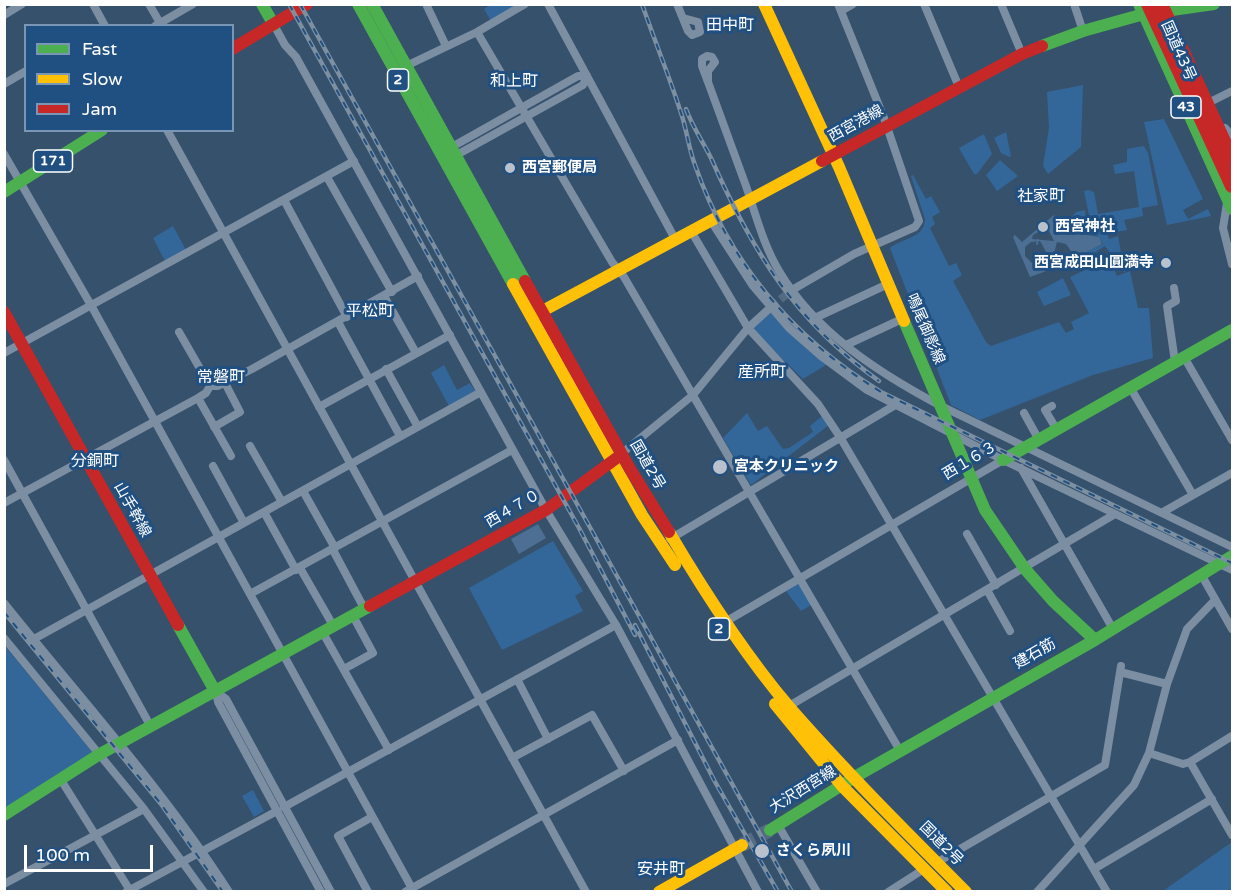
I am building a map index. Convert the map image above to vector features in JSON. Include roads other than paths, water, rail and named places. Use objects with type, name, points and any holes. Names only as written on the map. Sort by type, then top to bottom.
[{"type":"main road","points":[[262,4],[274,25]]},
{"type":"main road","points":[[234,48],[307,4]]},
{"type":"main road","name":"国道2号","points":[[358,4],[448,154],[617,458],[725,622],[848,782]]},
{"type":"main road","name":"国道2号","points":[[372,4],[406,66],[448,154]]},
{"type":"main road","name":"鳴尾御影線","points":[[764,4],[833,155],[970,480],[1003,540],[1024,568],[1053,601],[1095,640]]},
{"type":"main road","name":"西宮港線","points":[[537,314],[1022,54],[1144,8],[1214,4]]},
{"type":"main road","points":[[1167,7],[1233,159]]},
{"type":"main road","name":"国道43号","points":[[1167,7],[1229,132],[1233,145]]},
{"type":"main road","points":[[1144,8],[1233,186]]},
{"type":"main road","name":"国道43号","points":[[1144,8],[1231,211]]},
{"type":"main road","name":"171","points":[[4,192],[99,132]]},
{"type":"main road","name":"山手幹線","points":[[4,312],[215,692]]},
{"type":"main road","name":"西１６３","points":[[1003,460],[1233,330]]},
{"type":"main road","name":"国道2号","points":[[617,458],[642,515],[700,604],[780,710],[930,866],[947,891]]},
{"type":"main road","name":"西４７０","points":[[4,815],[100,754],[546,510],[617,458]]},
{"type":"main road","name":"建石筋","points":[[848,782],[899,749],[1095,640],[1202,576],[1229,563]]},
{"type":"main road","name":"大沢西宮線","points":[[774,827],[848,782]]},
{"type":"main road","points":[[659,891],[738,847]]},
{"type":"main road","name":"国道2号","points":[[930,866],[966,891]]},
{"type":"street","points":[[4,15],[22,4]]},
{"type":"street","points":[[93,4],[104,24]]},
{"type":"street","points":[[149,4],[157,24],[190,5]]},
{"type":"street","points":[[426,4],[446,46]]},
{"type":"street","points":[[406,66],[477,32],[525,4]]},
{"type":"street","points":[[548,4],[675,239]]},
{"type":"street","points":[[677,4],[683,18]]},
{"type":"street","points":[[792,290],[819,273],[915,227],[919,221],[886,126],[839,8],[853,4]]},
{"type":"street","points":[[924,4],[959,87]]},
{"type":"street","points":[[1001,4],[1022,54]]},
{"type":"street","points":[[1074,4],[1083,31]]},
{"type":"street","points":[[274,25],[285,45],[296,57],[546,510],[616,625],[738,847],[759,891]]},
{"type":"street","points":[[477,32],[854,667],[899,749]]},
{"type":"street","points":[[4,84],[24,72]]},
{"type":"street","points":[[448,154],[525,111],[583,85],[587,76]]},
{"type":"street","points":[[708,82],[749,200],[774,260],[792,290],[846,345],[895,382],[939,405],[1233,547]]},
{"type":"street","points":[[1212,101],[1233,91]]},
{"type":"street","points":[[168,132],[586,891]]},
{"type":"street","points":[[4,154],[92,306],[410,890],[678,740]]},
{"type":"street","points":[[4,353],[354,161]]},
{"type":"street","points":[[327,177],[416,353]]},
{"type":"street","points":[[284,200],[347,317]]},
{"type":"street","points":[[1231,211],[1223,228],[1231,257]]},
{"type":"street","points":[[711,221],[753,286],[789,328],[821,356],[867,390],[1115,514],[1229,563]]},
{"type":"street","points":[[690,231],[747,328],[818,404],[840,437],[1107,891]]},
{"type":"street","points":[[4,503],[198,398],[206,393],[210,386],[225,383],[418,276]]},
{"type":"street","points":[[817,317],[888,284]]},
{"type":"street","points":[[1174,288],[1176,301],[1167,306],[1180,360],[1233,440]]},
{"type":"street","points":[[617,458],[693,395],[747,328],[771,307]]},
{"type":"street","points":[[846,345],[903,319]]},
{"type":"street","points":[[338,322],[400,436]]},
{"type":"street","points":[[179,332],[210,386]]},
{"type":"street","points":[[319,407],[450,335]]},
{"type":"street","points":[[386,369],[418,426]]},
{"type":"street","points":[[214,427],[240,412],[225,383]]},
{"type":"street","points":[[1130,387],[1193,495]]},
{"type":"street","points":[[34,639],[481,392]]},
{"type":"street","points":[[198,398],[231,456]]},
{"type":"street","points":[[670,538],[897,404]]},
{"type":"street","points":[[1052,406],[1046,410],[1057,430]]},
{"type":"street","points":[[1024,413],[1039,440]]},
{"type":"street","points":[[250,446],[282,502]]},
{"type":"street","points":[[250,594],[512,450]]},
{"type":"street","points":[[4,460],[151,727]]},
{"type":"street","name":"西１６３","points":[[725,622],[1003,460]]},
{"type":"street","points":[[213,466],[244,523]]},
{"type":"street","points":[[1021,468],[1113,629]]},
{"type":"street","points":[[1163,512],[1233,473]]},
{"type":"street","points":[[303,490],[334,549],[373,653],[344,669]]},
{"type":"street","points":[[264,512],[298,569],[329,630],[344,669],[389,750]]},
{"type":"street","points":[[789,706],[1115,514]]},
{"type":"street","points":[[967,534],[996,585]]},
{"type":"street","points":[[1202,576],[1233,629]]},
{"type":"street","points":[[987,590],[1010,631]]},
{"type":"street","points":[[1037,891],[1134,785],[1149,753],[1167,684],[1187,629],[1215,600]]},
{"type":"street","points":[[4,603],[120,744],[202,849],[229,891]]},
{"type":"street","points":[[61,780],[129,891],[202,849],[280,809],[616,625]]},
{"type":"street","points":[[4,638],[144,809],[204,891]]},
{"type":"street","points":[[888,891],[1104,765],[1121,669],[1167,684]]},
{"type":"street","points":[[517,679],[548,739]]},
{"type":"street","name":"山手幹線","points":[[215,692],[226,699],[321,891]]},
{"type":"street","points":[[512,758],[592,715],[624,771]]},
{"type":"street","points":[[1149,753],[1183,764],[1233,736]]},
{"type":"street","points":[[1190,762],[1233,835]]},
{"type":"street","points":[[1094,869],[1212,799]]},
{"type":"street","points":[[4,884],[54,860],[95,834],[144,809]]},
{"type":"street","name":"山手幹線","points":[[280,809],[331,891]]},
{"type":"street","points":[[368,891],[338,836],[372,817]]},
{"type":"street","points":[[774,827],[817,891]]},
{"type":"waterway","points":[[1037,244],[1038,240]]},
{"type":"tunnel","points":[[771,307],[792,290]]},
{"type":"tunnel","points":[[742,845],[770,830]]},
{"type":"railway","points":[[289,4],[579,528],[635,635]]},
{"type":"railway","points":[[300,4],[792,892]]},
{"type":"railway","points":[[642,4],[709,201],[746,266],[792,322],[849,371],[881,392],[1232,563]]},
{"type":"railway","points":[[686,109],[743,224],[779,282],[823,334],[879,381]]},
{"type":"railway","points":[[4,612],[161,804],[223,892]]},
{"type":"railway","points":[[635,625],[714,780],[778,892]]},
{"type":"place","name":"西宮郵便局","points":[[510,168]]},
{"type":"place","name":"西宮神社","points":[[1043,227]]},
{"type":"place","name":"西宮成田山圓満寺","points":[[1166,263]]},
{"type":"place","name":"宮本クリニック","points":[[720,467]]},
{"type":"place","name":"さくら夙川","points":[[762,851]]},
{"type":"district","name":"田中町","points":[[730,26]]},
{"type":"district","name":"和上町","points":[[514,82]]},
{"type":"district","name":"社家町","points":[[1041,197]]},
{"type":"district","name":"平松町","points":[[370,312]]},
{"type":"district","name":"産所町","points":[[762,373]]},
{"type":"district","name":"常磐町","points":[[221,378]]},
{"type":"district","name":"分銅町","points":[[95,462]]},
{"type":"district","name":"安井町","points":[[661,870]]}]
